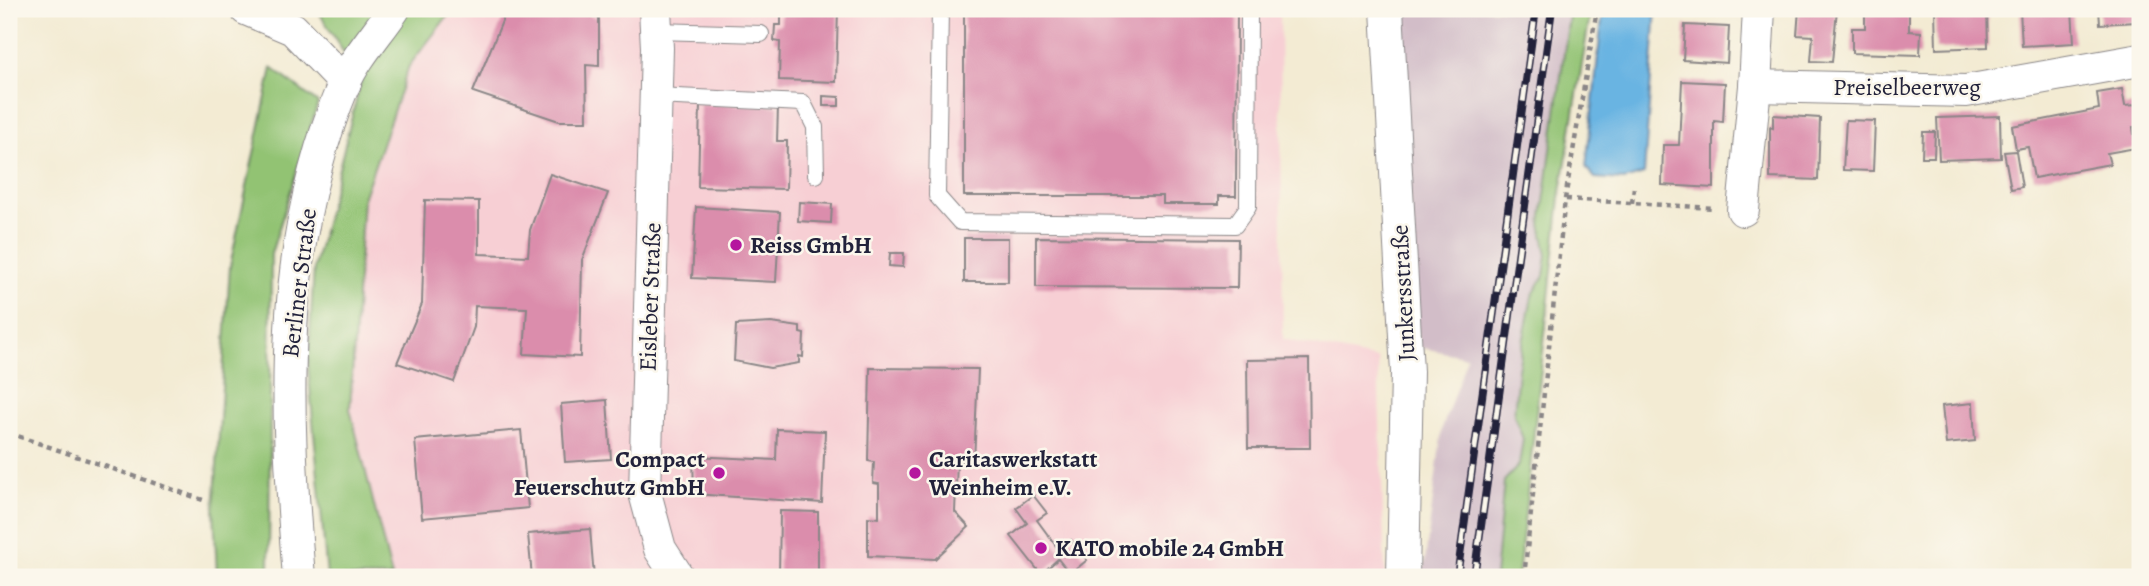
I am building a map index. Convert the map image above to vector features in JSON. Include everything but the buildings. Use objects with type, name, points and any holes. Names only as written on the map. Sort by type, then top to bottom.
[{"type":"street","points":[[246,9],[289,19],[345,83]]},
{"type":"street","name":"Berliner Straße","points":[[299,577],[289,432],[291,307],[310,197],[345,83],[394,9]]},
{"type":"street","name":"Junkersstraße","points":[[1387,9],[1407,369],[1403,577]]},
{"type":"street","points":[[1743,210],[1755,86],[1759,9]]},
{"type":"street","name":"Eisleber Straße","points":[[656,20],[645,492],[660,549],[678,577]]},
{"type":"street","name":"Preiselbeerweg","points":[[1755,86],[1966,91],[2140,60]]},
{"type":"lane","points":[[940,9],[937,196],[960,222],[1235,225],[1248,207],[1249,9]]},
{"type":"lane","points":[[656,20],[761,33]]},
{"type":"lane","points":[[656,96],[803,103],[815,127],[817,175]]},
{"type":"path","points":[[1524,577],[1565,199],[1597,9]]},
{"type":"path","points":[[1632,203],[1634,187]]},
{"type":"path","points":[[1565,199],[1743,210]]},
{"type":"path","points":[[9,433],[206,500]]},
{"type":"shaded area","points":[[453,9],[1280,9],[1283,339],[1378,359],[1385,577],[392,577],[350,409],[363,199],[409,66]]},
{"type":"shaded area","points":[[1399,9],[1570,9],[1541,224],[1547,255],[1544,276],[1532,296],[1518,369],[1514,415],[1523,439],[1495,577],[1423,577],[1442,429],[1467,357],[1418,347]]},
{"type":"green space","points":[[317,9],[453,9],[409,66],[363,199],[350,409],[392,577],[327,577],[308,366],[314,267],[361,81]]},
{"type":"green space","points":[[1570,9],[1591,9],[1560,198],[1518,577],[1495,577],[1504,481],[1519,465],[1523,439],[1514,415],[1518,369],[1532,296],[1544,276],[1547,255],[1541,224]]},
{"type":"green space","points":[[272,68],[318,103],[271,254],[269,577],[217,577],[214,510],[230,266]]},
{"type":"water","points":[[1603,9],[1656,9],[1644,174],[1624,180],[1595,178],[1586,167]]},
{"type":"railway","points":[[1457,577],[1536,9]]},
{"type":"railway","points":[[1474,577],[1552,9]]},
{"type":"place","name":"Reiss GmbH","points":[[736,245]]},
{"type":"place","name":"Compact Feuerschutz GmbH","points":[[719,473]]},
{"type":"place","name":"Caritaswerkstatt Weinheim e.V.","points":[[915,473]]},
{"type":"place","name":"KATO mobile 24 GmbH","points":[[1041,548]]}]
